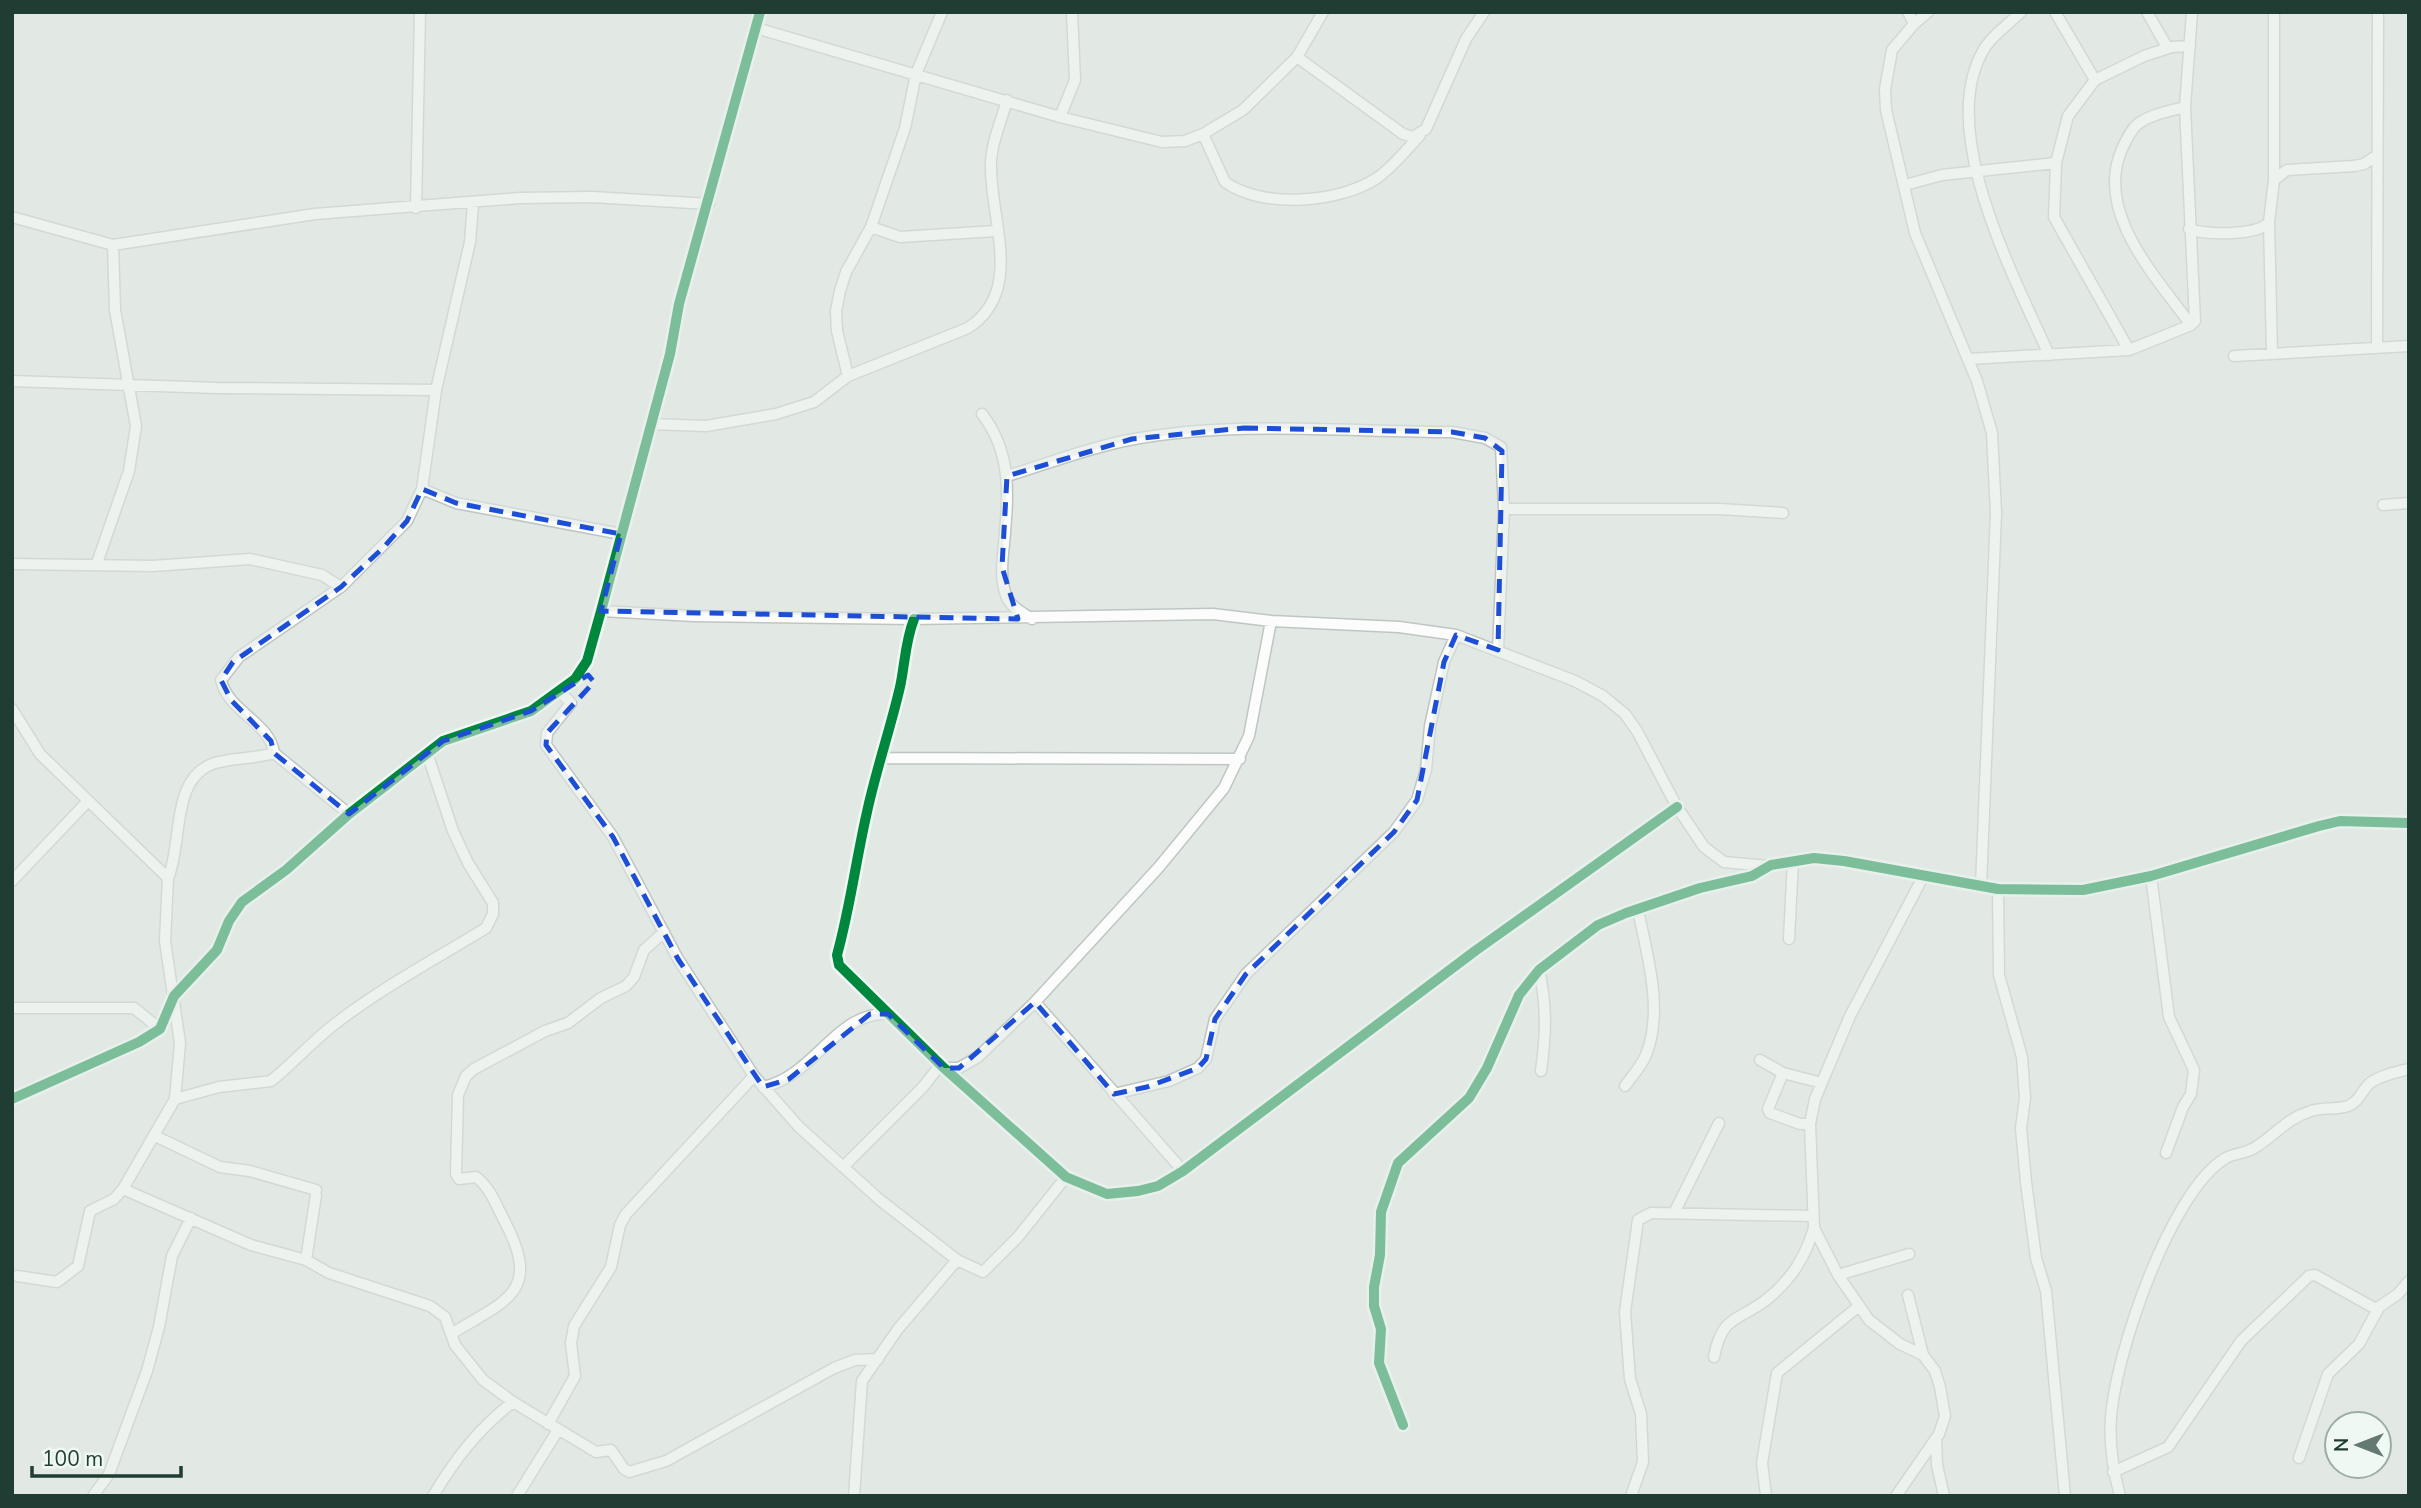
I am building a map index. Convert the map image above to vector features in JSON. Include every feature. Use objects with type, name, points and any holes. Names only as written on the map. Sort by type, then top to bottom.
[{"type":"street","points":[[416,208],[420,12]]},
{"type":"street","points":[[12,1099],[139,1042],[160,1029],[174,996],[217,950],[229,920],[242,902],[286,870],[349,814],[443,741],[531,711],[575,679],[587,661],[601,611],[652,424],[679,304],[709,204],[760,12]]},
{"type":"street","points":[[848,376],[836,311],[846,272],[871,227],[905,128],[916,74],[942,12]]},
{"type":"street","points":[[1060,117],[1076,71],[1072,12]]},
{"type":"street","points":[[756,28],[1060,117],[1162,142],[1185,141],[1203,134],[1243,110],[1297,57],[1321,16],[1309,12]]},
{"type":"street","points":[[1203,134],[1225,182],[1257,196],[1297,202],[1364,185],[1378,177],[1420,135],[1434,114],[1466,39],[1484,12]]},
{"type":"street","points":[[1908,12],[1914,24]]},
{"type":"street","points":[[1928,12],[1892,50],[1885,89],[1886,110],[1915,233],[1968,359],[1992,433],[1996,513],[1981,886]]},
{"type":"street","points":[[2021,12],[1986,46],[1977,69],[1969,113],[1975,171],[2006,256],[2049,355]]},
{"type":"street","points":[[2055,12],[2095,80]]},
{"type":"street","points":[[2147,12],[2167,47]]},
{"type":"street","points":[[1968,359],[2129,350],[2191,325],[2196,317],[2196,304],[2189,229],[2185,107],[2192,12]]},
{"type":"street","points":[[2272,354],[2269,222],[2274,180],[2274,12]]},
{"type":"street","points":[[2377,347],[2378,12]]},
{"type":"street","points":[[2129,350],[2054,217],[2056,163],[2068,116],[2095,80],[2131,61],[2167,47],[2190,46]]},
{"type":"street","points":[[1297,57],[1404,134],[1413,137],[1420,135]]},
{"type":"street","points":[[652,424],[706,426],[776,414],[814,402],[848,376],[968,328],[984,316],[993,303],[1002,279],[990,166],[1007,100]]},
{"type":"street","points":[[2185,107],[2151,116],[2137,124],[2126,139],[2115,164],[2114,183],[2120,213],[2138,252],[2191,325]]},
{"type":"street","points":[[2274,180],[2287,170],[2354,166],[2364,164],[2376,156]]},
{"type":"street","points":[[1905,185],[1942,175],[2056,163]]},
{"type":"street","points":[[12,218],[113,245],[315,214],[473,204],[520,198],[592,197],[709,204]]},
{"type":"street","points":[[349,814],[274,753],[268,737],[231,700],[221,680],[239,657],[341,587],[403,527],[422,489],[436,390],[470,242],[473,204]]},
{"type":"street","points":[[2189,229],[2201,233],[2260,231],[2269,222]]},
{"type":"street","points":[[871,227],[900,237],[996,231]]},
{"type":"street","points":[[97,563],[129,471],[134,444],[135,417],[120,349],[115,310],[113,245]]},
{"type":"street","points":[[2234,356],[2409,346]]},
{"type":"street","points":[[12,381],[217,388],[436,390]]},
{"type":"street","points":[[982,414],[1000,441],[1007,476],[1002,567],[1005,592],[1013,606],[1032,619]]},
{"type":"street","points":[[1007,476],[1096,447],[1244,428],[1452,432],[1485,438],[1501,447],[1504,509],[1499,650]]},
{"type":"street","points":[[422,489],[456,503],[621,534]]},
{"type":"street","points":[[2383,505],[2409,503]]},
{"type":"street","points":[[1504,509],[1719,509],[1783,513]]},
{"type":"street","points":[[12,564],[97,563],[144,566],[191,561],[267,561],[322,575],[341,587]]},
{"type":"street","points":[[601,611],[694,616],[915,619],[1213,614],[1271,621],[1368,625],[1456,635],[1575,681],[1603,696],[1625,714],[1649,750],[1677,807],[1704,847],[1717,858],[1735,865],[1768,866],[1814,858],[1998,889],[2083,890],[2151,876],[2340,821],[2409,823]]},
{"type":"street","points":[[915,619],[906,642],[902,680],[867,811],[838,960],[842,970],[943,1066],[1066,1177],[1092,1190],[1119,1193],[1158,1186],[1183,1171],[1464,959],[1677,807]]},
{"type":"street","points":[[943,1066],[959,1068],[978,1057],[1035,1002],[1159,867],[1224,788],[1240,759],[1257,706],[1271,621]]},
{"type":"street","points":[[1114,1094],[1184,1076],[1198,1068],[1206,1059],[1215,1019],[1246,974],[1394,832],[1417,800],[1426,770],[1430,726],[1444,662],[1456,635]]},
{"type":"street","points":[[560,692],[571,704],[547,733],[546,745],[612,837],[664,932],[754,1076],[799,1128],[957,1260],[983,1272],[1018,1237],[1066,1177]]},
{"type":"street","points":[[12,709],[40,754],[168,878]]},
{"type":"street","points":[[17,1276],[51,1283],[62,1280],[79,1264],[90,1211],[114,1199],[123,1189],[175,1099],[180,1043],[165,941],[168,878],[176,861],[186,788],[196,774],[219,762],[251,760],[274,753]]},
{"type":"street","points":[[175,1099],[219,1087],[271,1081],[288,1063],[304,1053],[352,1012],[486,928],[493,914],[493,903],[468,863],[453,831],[427,753]]},
{"type":"street","points":[[883,758],[1240,759]]},
{"type":"street","points":[[12,881],[88,801]]},
{"type":"street","points":[[1789,939],[1793,861]]},
{"type":"street","points":[[1403,1425],[1379,1363],[1381,1329],[1374,1306],[1384,1199],[1398,1163],[1469,1098],[1487,1068],[1513,1005],[1539,970],[1598,925],[1700,888],[1752,876],[1768,866]]},
{"type":"street","points":[[1714,1357],[1726,1324],[1765,1301],[1798,1267],[1813,1222],[1810,1124],[1822,1083],[1850,1016],[1924,875]]},
{"type":"street","points":[[2151,876],[2169,1017],[2194,1070],[2191,1094],[2183,1107],[2166,1153]]},
{"type":"street","points":[[1998,889],[1999,975],[2022,1057],[2025,1098],[2021,1128],[2026,1182],[2036,1258],[2046,1291],[2065,1496]]},
{"type":"street","points":[[1625,1086],[1641,1065],[1650,1040],[1653,987],[1638,909]]},
{"type":"street","points":[[451,1334],[509,1298],[519,1285],[521,1265],[517,1246],[487,1187],[476,1177],[457,1177],[460,1085],[474,1069],[545,1031],[568,1023],[601,998],[626,986],[634,977],[644,950],[664,932]]},
{"type":"street","points":[[1539,970],[1546,1003],[1547,1032],[1541,1071]]},
{"type":"street","points":[[1035,1002],[1183,1171]]},
{"type":"street","points":[[12,1008],[134,1008],[160,1029]]},
{"type":"street","points":[[763,1087],[789,1079],[861,1017],[888,1014]]},
{"type":"street","points":[[1760,1060],[1783,1073],[1822,1083]]},
{"type":"street","points":[[843,1167],[943,1066]]},
{"type":"street","points":[[2120,1496],[2113,1472],[2111,1419],[2129,1328],[2175,1222],[2207,1175],[2225,1158],[2256,1147],[2282,1124],[2309,1111],[2350,1105],[2358,1100],[2372,1081],[2409,1069]]},
{"type":"street","points":[[1783,1073],[1768,1109],[1769,1113],[1800,1124],[1810,1124]]},
{"type":"street","points":[[517,1496],[574,1382],[571,1343],[573,1326],[611,1267],[620,1225],[626,1213],[754,1076]]},
{"type":"street","points":[[1674,1213],[1718,1123]]},
{"type":"street","points":[[155,1136],[220,1167],[250,1171],[316,1193],[306,1260]]},
{"type":"street","points":[[123,1189],[251,1245],[306,1260],[329,1273],[430,1306],[445,1317],[458,1350],[483,1380],[513,1402],[597,1452],[611,1450],[624,1469],[632,1472],[666,1461],[834,1368],[855,1360],[878,1359]]},
{"type":"street","points":[[1631,1496],[1643,1462],[1641,1413],[1630,1379],[1625,1312],[1638,1220],[1644,1214],[1674,1213],[1813,1222]]},
{"type":"street","points":[[93,1496],[109,1474],[147,1371],[159,1327],[172,1256],[191,1218]]},
{"type":"street","points":[[1813,1222],[1838,1275],[1876,1327],[1923,1355],[1935,1371],[1945,1416],[1936,1439],[1896,1496]]},
{"type":"street","points":[[1838,1275],[1909,1254]]},
{"type":"street","points":[[854,1496],[862,1381],[898,1329],[957,1260]]},
{"type":"street","points":[[2113,1472],[2168,1447],[2241,1341],[2311,1275],[2378,1309]]},
{"type":"street","points":[[2299,1458],[2328,1374],[2359,1344],[2378,1309],[2409,1281]]},
{"type":"street","points":[[1909,1295],[1923,1355]]},
{"type":"street","points":[[1766,1496],[1762,1463],[1777,1373],[1859,1306]]},
{"type":"street","points":[[433,1496],[453,1464],[487,1422],[513,1402]]},
{"type":"street","points":[[1936,1439],[1937,1465],[1944,1496]]},
{"type":"highlighted area","points":[[1244,428],[1452,432],[1485,438],[1502,451],[1498,650],[1456,635],[1444,662],[1417,800],[1394,832],[1246,974],[1215,1019],[1206,1059],[1198,1068],[1147,1087],[1114,1094],[1035,1002],[959,1068],[944,1068],[888,1014],[870,1014],[789,1079],[763,1087],[678,959],[613,837],[546,745],[547,733],[594,682],[588,675],[531,711],[443,741],[349,814],[274,753],[271,741],[231,700],[221,680],[233,662],[341,587],[383,548],[407,521],[422,489],[456,503],[621,534],[601,611],[1018,619],[1002,567],[1007,476],[1132,439]]},
{"type":"cycle path","points":[[12,1099],[139,1042],[160,1029],[174,996],[217,950],[229,921],[242,902],[286,870],[349,814],[443,741],[531,711],[575,679],[587,661],[601,611],[670,354],[679,304],[760,12]]},
{"type":"cycle path","points":[[914,619],[900,687],[863,830],[837,955],[839,965],[944,1068],[1066,1177],[1107,1194],[1158,1186],[1183,1171],[1475,951],[1677,807]]},
{"type":"cycle path","points":[[1403,1425],[1379,1363],[1381,1329],[1374,1306],[1374,1287],[1380,1255],[1381,1212],[1398,1163],[1469,1098],[1487,1068],[1519,995],[1539,970],[1598,925],[1700,888],[1752,876],[1771,865],[1814,858],[1998,889],[2083,890],[2151,876],[2340,821],[2409,823]]}]
